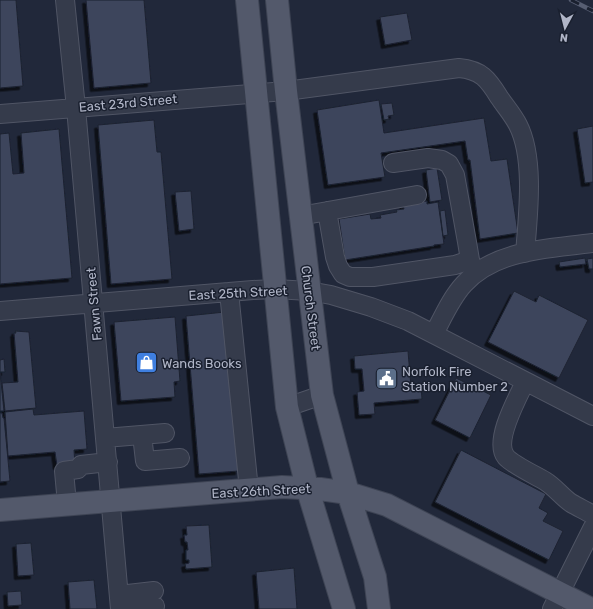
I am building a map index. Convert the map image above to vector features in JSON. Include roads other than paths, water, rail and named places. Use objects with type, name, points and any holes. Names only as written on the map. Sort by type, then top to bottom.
[{"type":"main road","points":[[247,0],[287,407],[307,488],[344,609]]},
{"type":"main road","name":"Church Street","points":[[277,0],[300,216],[322,395],[348,493],[375,577],[379,609]]},
{"type":"main road","name":"East 26th Street","points":[[0,510],[282,487],[307,488],[348,493],[387,505],[556,601],[591,609]]},
{"type":"street","name":"Fawn Street","points":[[65,0],[111,501],[122,604]]},
{"type":"street","name":"East 23rd Street","points":[[0,114],[286,91],[459,68],[470,69],[480,73],[490,82],[518,125],[523,139],[529,176],[529,206],[525,253]]},
{"type":"street","points":[[394,163],[428,158],[442,160],[449,164],[455,175],[473,267],[463,285],[453,298],[434,334]]},
{"type":"street","points":[[300,216],[417,195]]},
{"type":"street","points":[[328,211],[338,266],[343,274],[350,277],[374,277],[455,265],[473,267],[525,253],[593,243]]},
{"type":"street","name":"East 25th Street","points":[[0,311],[228,292],[275,289],[309,291],[371,307],[408,322],[593,416]]},
{"type":"street","points":[[228,292],[249,490]]},
{"type":"street","points":[[525,382],[504,430],[503,447],[505,456],[547,483],[571,503],[593,515]]},
{"type":"street","points":[[287,407],[322,395]]},
{"type":"street","points":[[106,438],[165,433]]},
{"type":"street","points":[[142,435],[145,461],[180,458]]},
{"type":"street","points":[[67,504],[64,471],[78,469],[81,465],[108,462]]},
{"type":"street","points":[[556,601],[593,527]]},
{"type":"street","points":[[122,604],[155,598]]},
{"type":"railway","points":[[571,0],[593,11]]},
{"type":"place","name":"Wands Books","points":[[146,363]]},
{"type":"place","name":"Norfolk Fire Station Number 2","points":[[387,378]]}]
